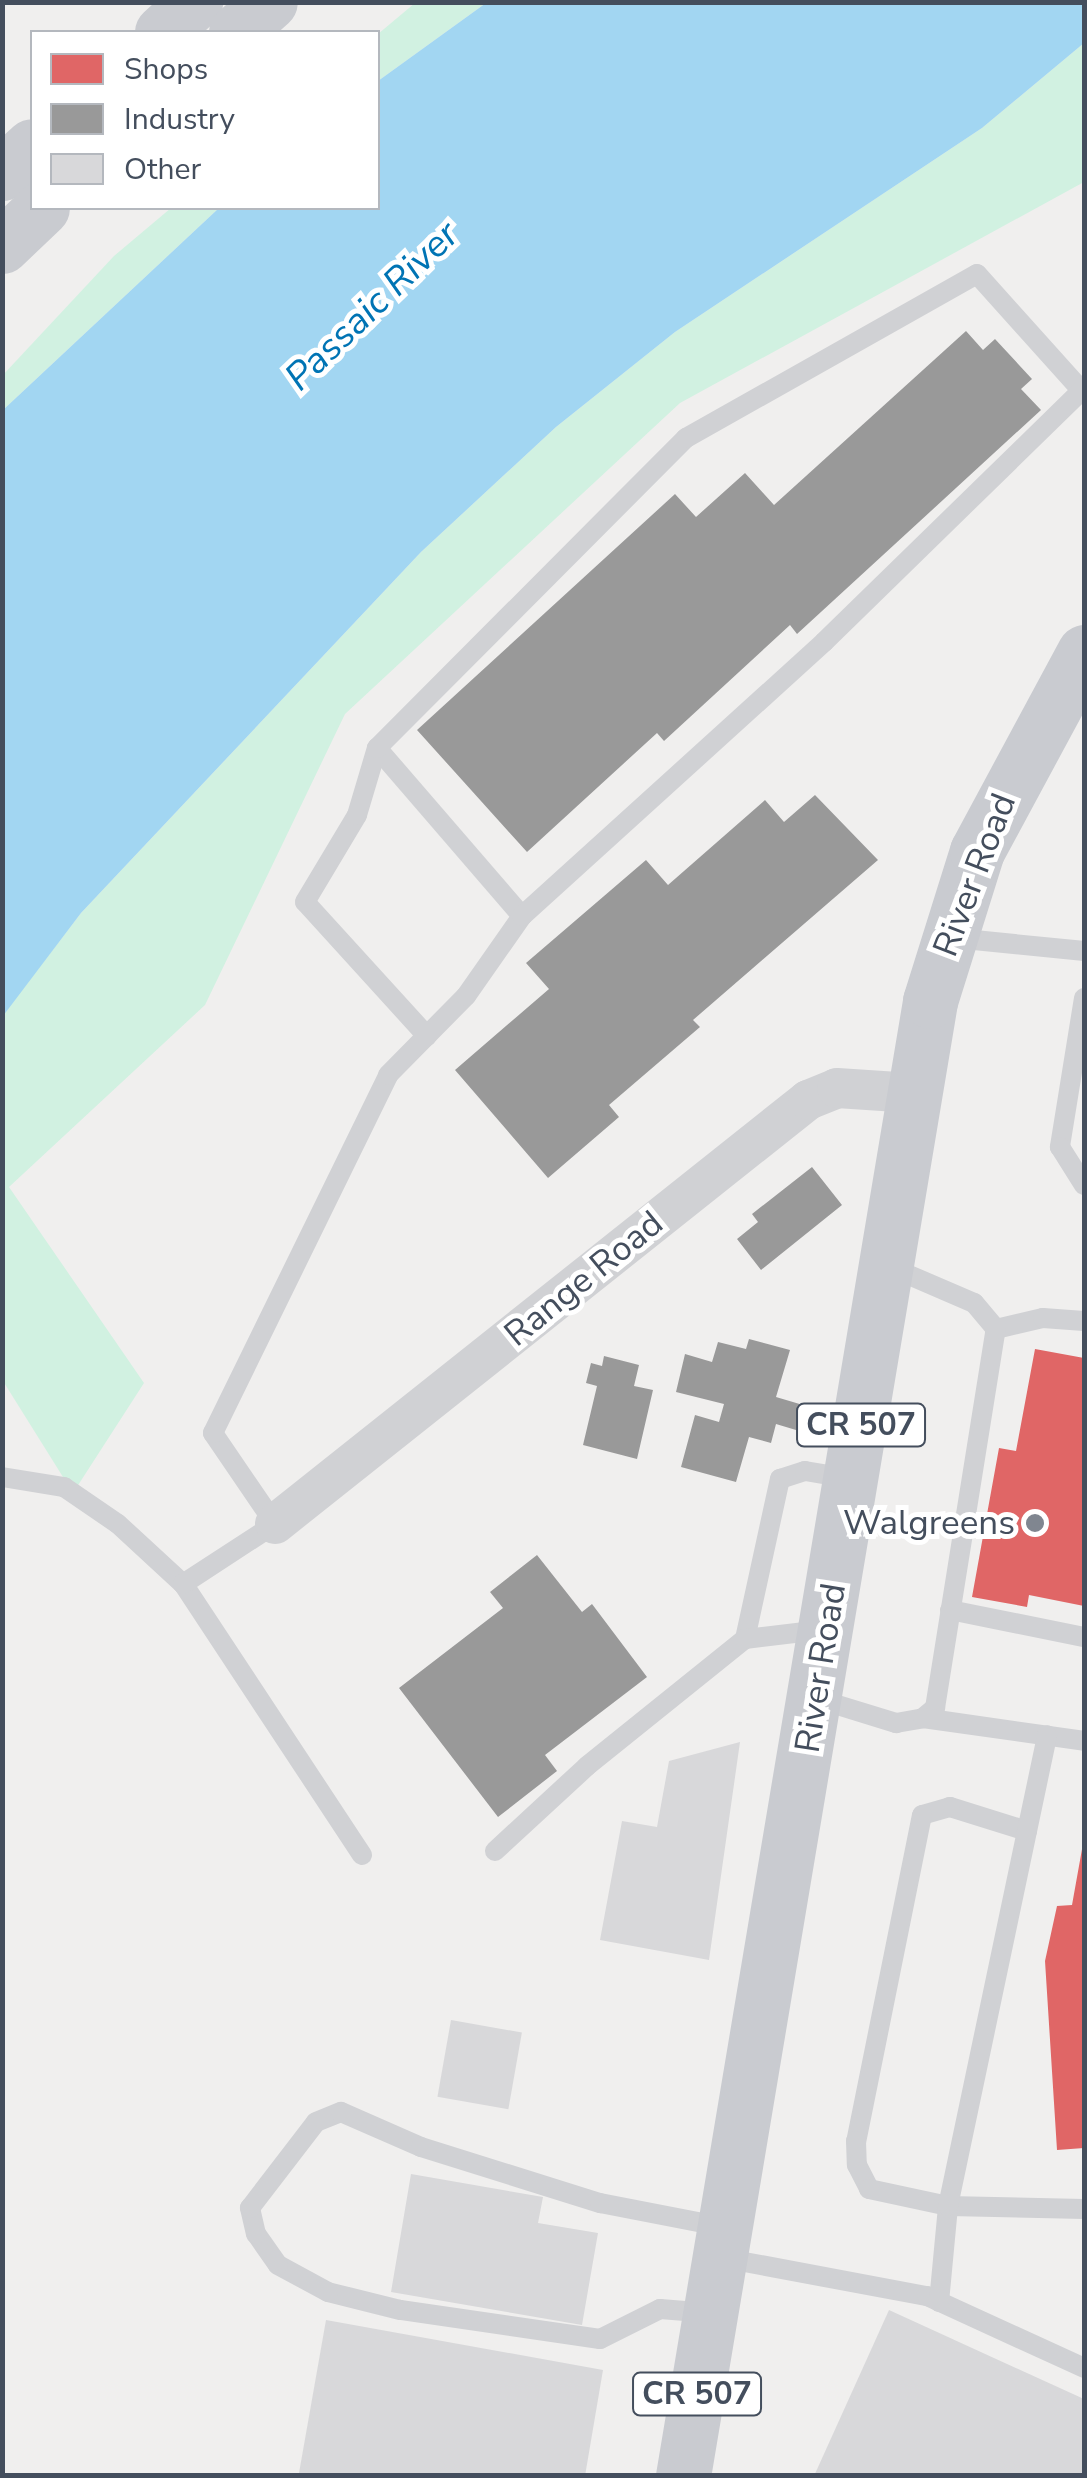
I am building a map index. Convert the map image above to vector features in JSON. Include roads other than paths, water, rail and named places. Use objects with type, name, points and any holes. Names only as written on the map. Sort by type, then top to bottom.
[{"type":"main road","points":[[164,30],[195,2]]},
{"type":"main road","points":[[238,30],[270,2]]},
{"type":"main road","points":[[2,246],[18,171]]},
{"type":"main road","name":"River Road","points":[[683,2476],[828,1630],[913,1094],[947,938],[992,819],[1084,652]]},
{"type":"street","name":"Range Road","points":[[275,1524],[808,1100],[837,1088],[913,1094]]},
{"type":"lane","points":[[183,1584],[275,1524],[213,1433],[388,1075],[427,1036],[466,996],[522,916],[824,642],[1083,390],[977,274],[686,438],[377,748],[357,814],[305,902],[427,1036]]},
{"type":"lane","points":[[377,748],[522,916]]},
{"type":"lane","points":[[947,938],[1084,951]]},
{"type":"lane","points":[[1084,998],[1060,1147],[1084,1184]]},
{"type":"lane","points":[[886,1266],[974,1303],[996,1330],[934,1708],[923,1718]]},
{"type":"lane","points":[[996,1330],[1044,1318],[1084,1321]]},
{"type":"lane","points":[[745,1640],[780,1479],[805,1470],[852,1479]]},
{"type":"lane","points":[[2,1477],[64,1486],[118,1524],[183,1584],[362,1854]]},
{"type":"lane","points":[[950,1610],[1084,1636]]},
{"type":"lane","points":[[495,1850],[588,1766],[745,1640],[828,1630]]},
{"type":"lane","points":[[816,1699],[896,1723],[923,1718],[1084,1740]]},
{"type":"lane","points":[[939,2302],[948,2206],[1048,1735]]},
{"type":"lane","points":[[1027,1831],[950,1807],[922,1816],[856,2141],[857,2165],[869,2189],[948,2206],[1084,2209]]},
{"type":"lane","points":[[711,2313],[660,2309],[600,2338],[400,2310],[328,2292],[278,2265],[256,2234],[250,2208],[316,2122],[341,2112],[422,2147],[723,2243],[939,2302],[1084,2368]]},
{"type":"water","name":"Passaic River","points":[[486,3],[1084,3],[1084,43],[982,128],[675,332],[556,427],[421,552],[81,913],[3,1016],[3,410],[217,210],[380,210],[380,80]]},
{"type":"place","name":"Walgreens","points":[[1035,1523]]}]
